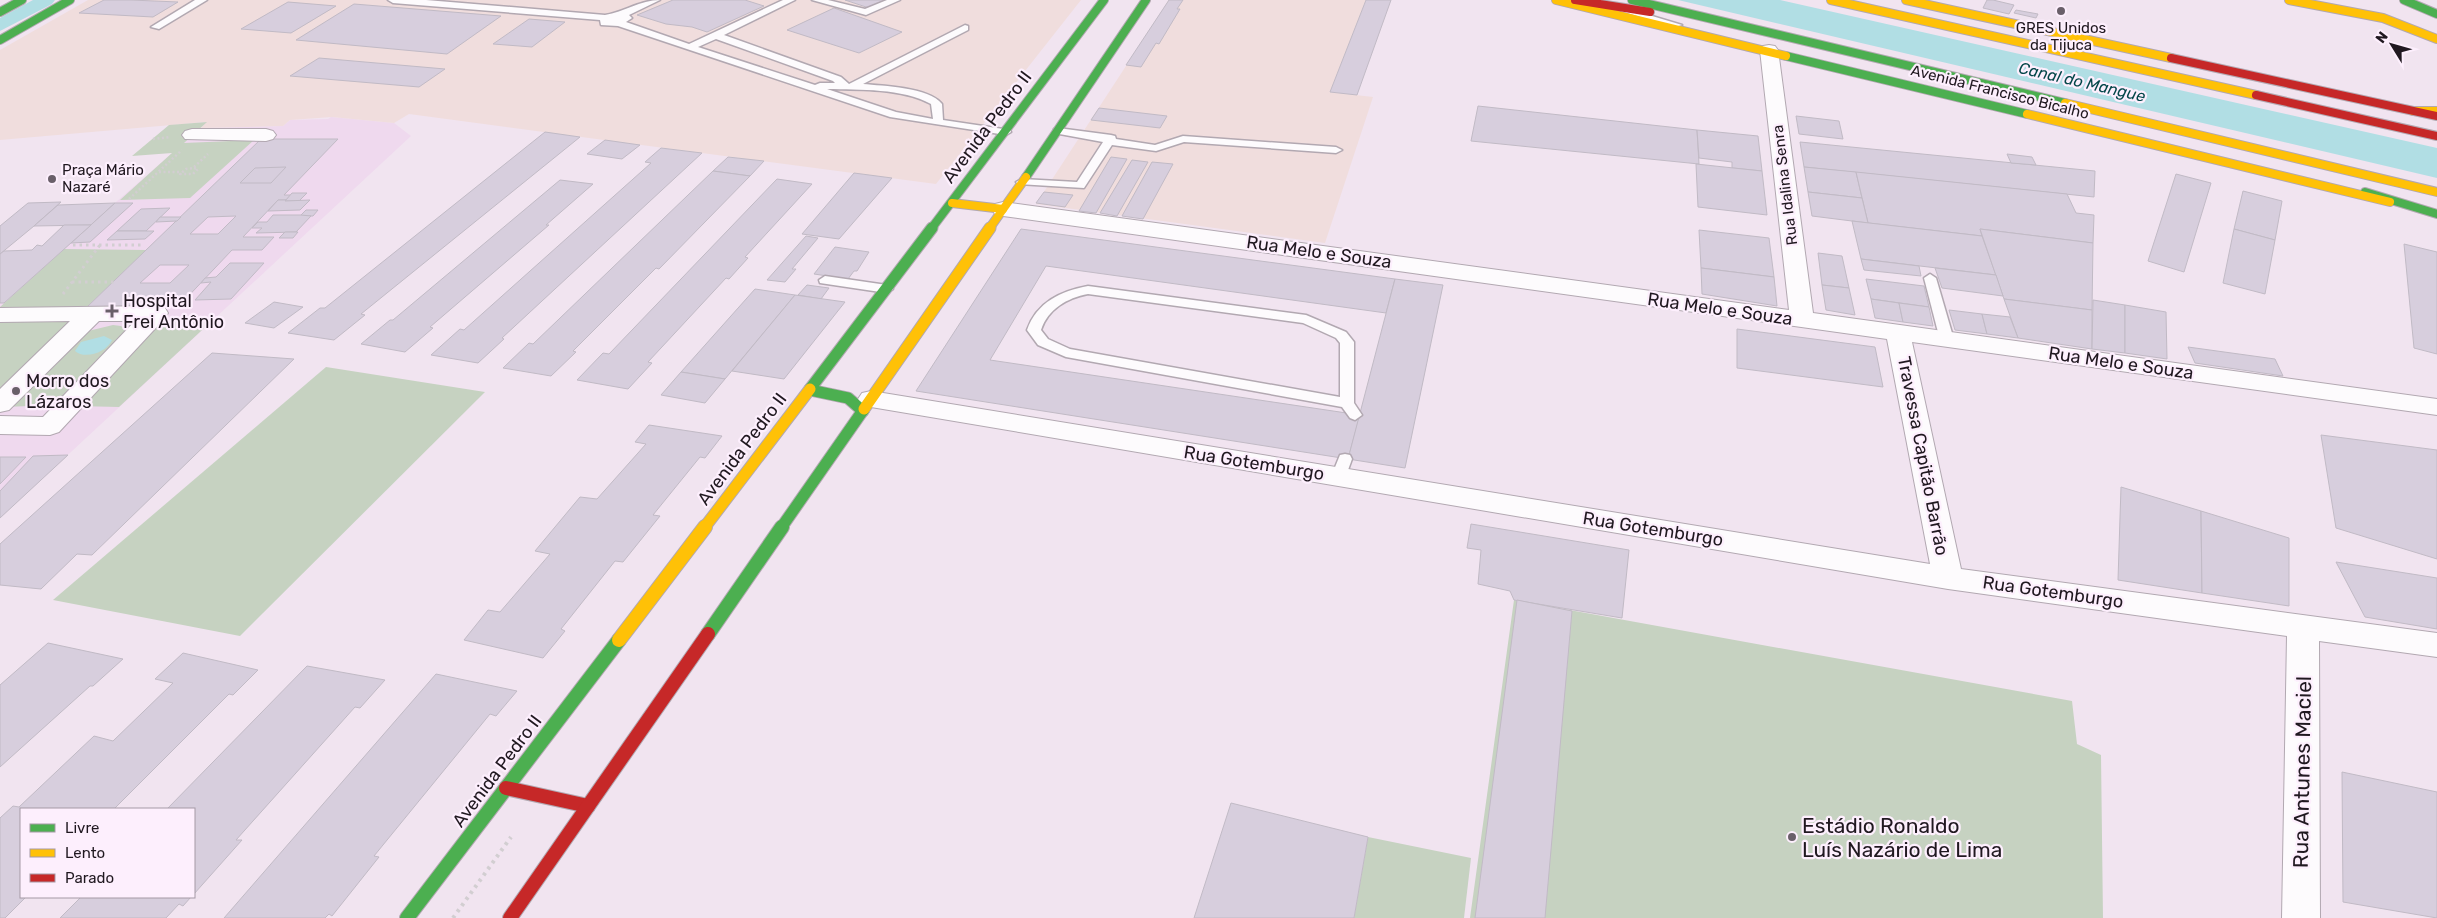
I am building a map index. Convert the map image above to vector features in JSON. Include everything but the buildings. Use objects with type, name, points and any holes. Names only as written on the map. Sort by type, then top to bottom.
[{"type":"main road","points":[[0,12],[22,0]]},
{"type":"main road","points":[[0,40],[70,0]]},
{"type":"main road","name":"Avenida Pedro II","points":[[407,918],[1006,132],[1104,0]]},
{"type":"main road","points":[[510,918],[1004,209],[1146,0]]},
{"type":"main road","name":"Avenida Francisco Bicalho","points":[[1556,0],[1746,44],[2435,213]]},
{"type":"main road","points":[[1575,0],[1752,29]]},
{"type":"main road","name":"Avenida Francisco Bicalho","points":[[1632,0],[2437,192]]},
{"type":"main road","points":[[1831,0],[2437,136]]},
{"type":"main road","points":[[1906,0],[2437,116]]},
{"type":"main road","points":[[2290,0],[2397,22],[2421,30],[2437,39]]},
{"type":"main road","points":[[2338,0],[2407,15],[2437,25]]},
{"type":"main road","points":[[2404,0],[2437,14]]},
{"type":"main road","points":[[2130,49],[2323,111]]},
{"type":"main road","points":[[2069,104],[2435,213]]},
{"type":"main road","points":[[2413,111],[2437,111]]},
{"type":"main road","points":[[952,203],[1004,209]]},
{"type":"main road","points":[[810,390],[848,398],[867,405]]},
{"type":"main road","points":[[506,788],[588,806]]},
{"type":"street","name":"Rua Idalina Senra","points":[[1769,50],[1802,320]]},
{"type":"street","points":[[189,141],[266,134]]},
{"type":"street","name":"Rua Melo e Souza","points":[[1004,209],[1898,334],[2437,406]]},
{"type":"street","points":[[0,315],[156,313],[50,426],[0,425]]},
{"type":"street","points":[[0,404],[92,314]]},
{"type":"street","name":"Travessa Capitão Barrão","points":[[1898,334],[1948,578]]},
{"type":"street","name":"Rua Gotemburgo","points":[[867,405],[1342,468],[1948,578],[2437,645]]},
{"type":"street","name":"Rua Antunes Maciel","points":[[2300,918],[2303,627]]},
{"type":"lane","points":[[156,27],[202,0]]},
{"type":"lane","points":[[394,0],[605,18],[603,20],[608,24],[655,0]]},
{"type":"lane","points":[[487,8],[498,0]]},
{"type":"lane","points":[[690,48],[790,0]]},
{"type":"lane","points":[[817,0],[866,12],[895,0]]},
{"type":"lane","points":[[1590,0],[1746,44]]},
{"type":"lane","points":[[621,19],[690,48],[772,77],[808,86],[896,115],[1006,132]]},
{"type":"lane","points":[[848,86],[965,28]]},
{"type":"lane","points":[[715,35],[837,79],[848,86]]},
{"type":"lane","points":[[808,86],[848,86],[919,96],[933,101],[938,107],[938,121]]},
{"type":"lane","points":[[1022,182],[1080,186],[1111,138],[1110,136],[1058,131]]},
{"type":"lane","points":[[1108,142],[1156,148],[1183,139],[1336,150]]},
{"type":"lane","points":[[1930,278],[1947,340]]},
{"type":"lane","points":[[825,280],[886,289]]},
{"type":"lane","points":[[1088,290],[1306,319],[1341,335],[1347,342],[1351,409],[1066,354],[1043,342],[1034,330],[1035,323],[1048,307],[1057,300],[1078,291],[1088,290]]},
{"type":"path","points":[[129,199],[189,141]]},
{"type":"path","points":[[159,172],[181,172],[194,168],[212,150]]},
{"type":"path","points":[[181,172],[180,174],[184,176],[194,174],[198,169],[194,168]]},
{"type":"path","points":[[73,245],[143,245]]},
{"type":"path","points":[[48,314],[100,245]]},
{"type":"path","points":[[71,282],[114,282]]},
{"type":"shaded area","points":[[88,0],[1081,0],[936,184],[409,114],[394,123],[332,117],[290,120],[283,126],[201,128],[206,122],[0,140],[0,50]]},
{"type":"shaded area","points":[[1169,0],[1366,0],[1330,92],[1373,97],[1325,243],[1036,204]]},
{"type":"shaded area","name":"Hospital Frei Antônio","points":[[331,117],[394,123],[411,136],[0,518],[0,303],[201,128],[283,126],[290,120],[328,119]]},
{"type":"green space","points":[[207,122],[184,143],[254,140],[190,198],[120,200],[172,153],[132,156],[169,125]]},
{"type":"green space","points":[[64,249],[147,250],[87,307],[0,307]]},
{"type":"green space","points":[[214,319],[119,407],[76,406],[160,320]]},
{"type":"green space","points":[[78,320],[0,397],[0,321]]},
{"type":"green space","points":[[113,325],[121,326],[128,332],[60,405],[2,407],[84,332]]},
{"type":"green space","points":[[326,367],[485,392],[240,636],[53,600]]},
{"type":"green space","name":"Estádio Ronaldo Luís Nazário de Lima","points":[[1514,600],[2072,701],[2077,744],[2101,755],[2103,918],[1470,918]]},
{"type":"green space","points":[[1368,837],[1471,858],[1464,918],[1354,918]]},
{"type":"water","name":"Canal do Mangue","points":[[1678,0],[1780,0],[2437,148],[2437,178]]},
{"type":"water","points":[[104,336],[112,340],[101,351],[84,355],[75,351],[81,342]]},
{"type":"waterway","points":[[0,25],[46,0]]},
{"type":"traffic: fast","points":[[0,12],[22,0]]},
{"type":"traffic: fast","points":[[0,40],[70,0]]},
{"type":"traffic: fast","points":[[810,389],[1104,0]]},
{"type":"traffic: fast","points":[[1026,177],[1146,0]]},
{"type":"traffic: fast","points":[[1632,0],[2065,103]]},
{"type":"traffic: fast","points":[[2404,0],[2437,14]]},
{"type":"traffic: fast","points":[[1786,56],[2027,114]]},
{"type":"traffic: fast","points":[[2365,192],[2437,214]]},
{"type":"traffic: fast","points":[[810,390],[848,398],[863,411]]},
{"type":"traffic: fast","points":[[708,634],[864,409]]},
{"type":"traffic: fast","points":[[407,918],[619,640]]},
{"type":"traffic: slow","points":[[1556,0],[1786,56]]},
{"type":"traffic: slow","points":[[1831,0],[2256,95]]},
{"type":"traffic: slow","points":[[1906,0],[2171,58]]},
{"type":"traffic: slow","points":[[2289,0],[2383,18],[2437,39]]},
{"type":"traffic: slow","points":[[2065,103],[2437,192]]},
{"type":"traffic: slow","points":[[2413,111],[2437,111]]},
{"type":"traffic: slow","points":[[2027,114],[2390,202]]},
{"type":"traffic: slow","points":[[864,409],[1026,177]]},
{"type":"traffic: slow","points":[[952,203],[1003,209]]},
{"type":"traffic: slow","points":[[619,640],[810,389]]},
{"type":"traffic: jam","points":[[1575,0],[1650,12]]},
{"type":"traffic: jam","points":[[2171,58],[2437,116]]},
{"type":"traffic: jam","points":[[2256,95],[2437,136]]},
{"type":"traffic: jam","points":[[510,918],[708,634]]},
{"type":"traffic: jam","points":[[506,788],[588,806]]},
{"type":"place","name":"GRES Unidos da Tijuca","points":[[2061,11]]},
{"type":"place","name":"Praça Mário Nazaré","points":[[52,179]]},
{"type":"place","name":"Hospital Frei Antônio","points":[[112,311]]},
{"type":"place","name":"Morro dos Lázaros","points":[[16,391]]},
{"type":"place","name":"Estádio Ronaldo Luís Nazário de Lima","points":[[1792,837]]}]
